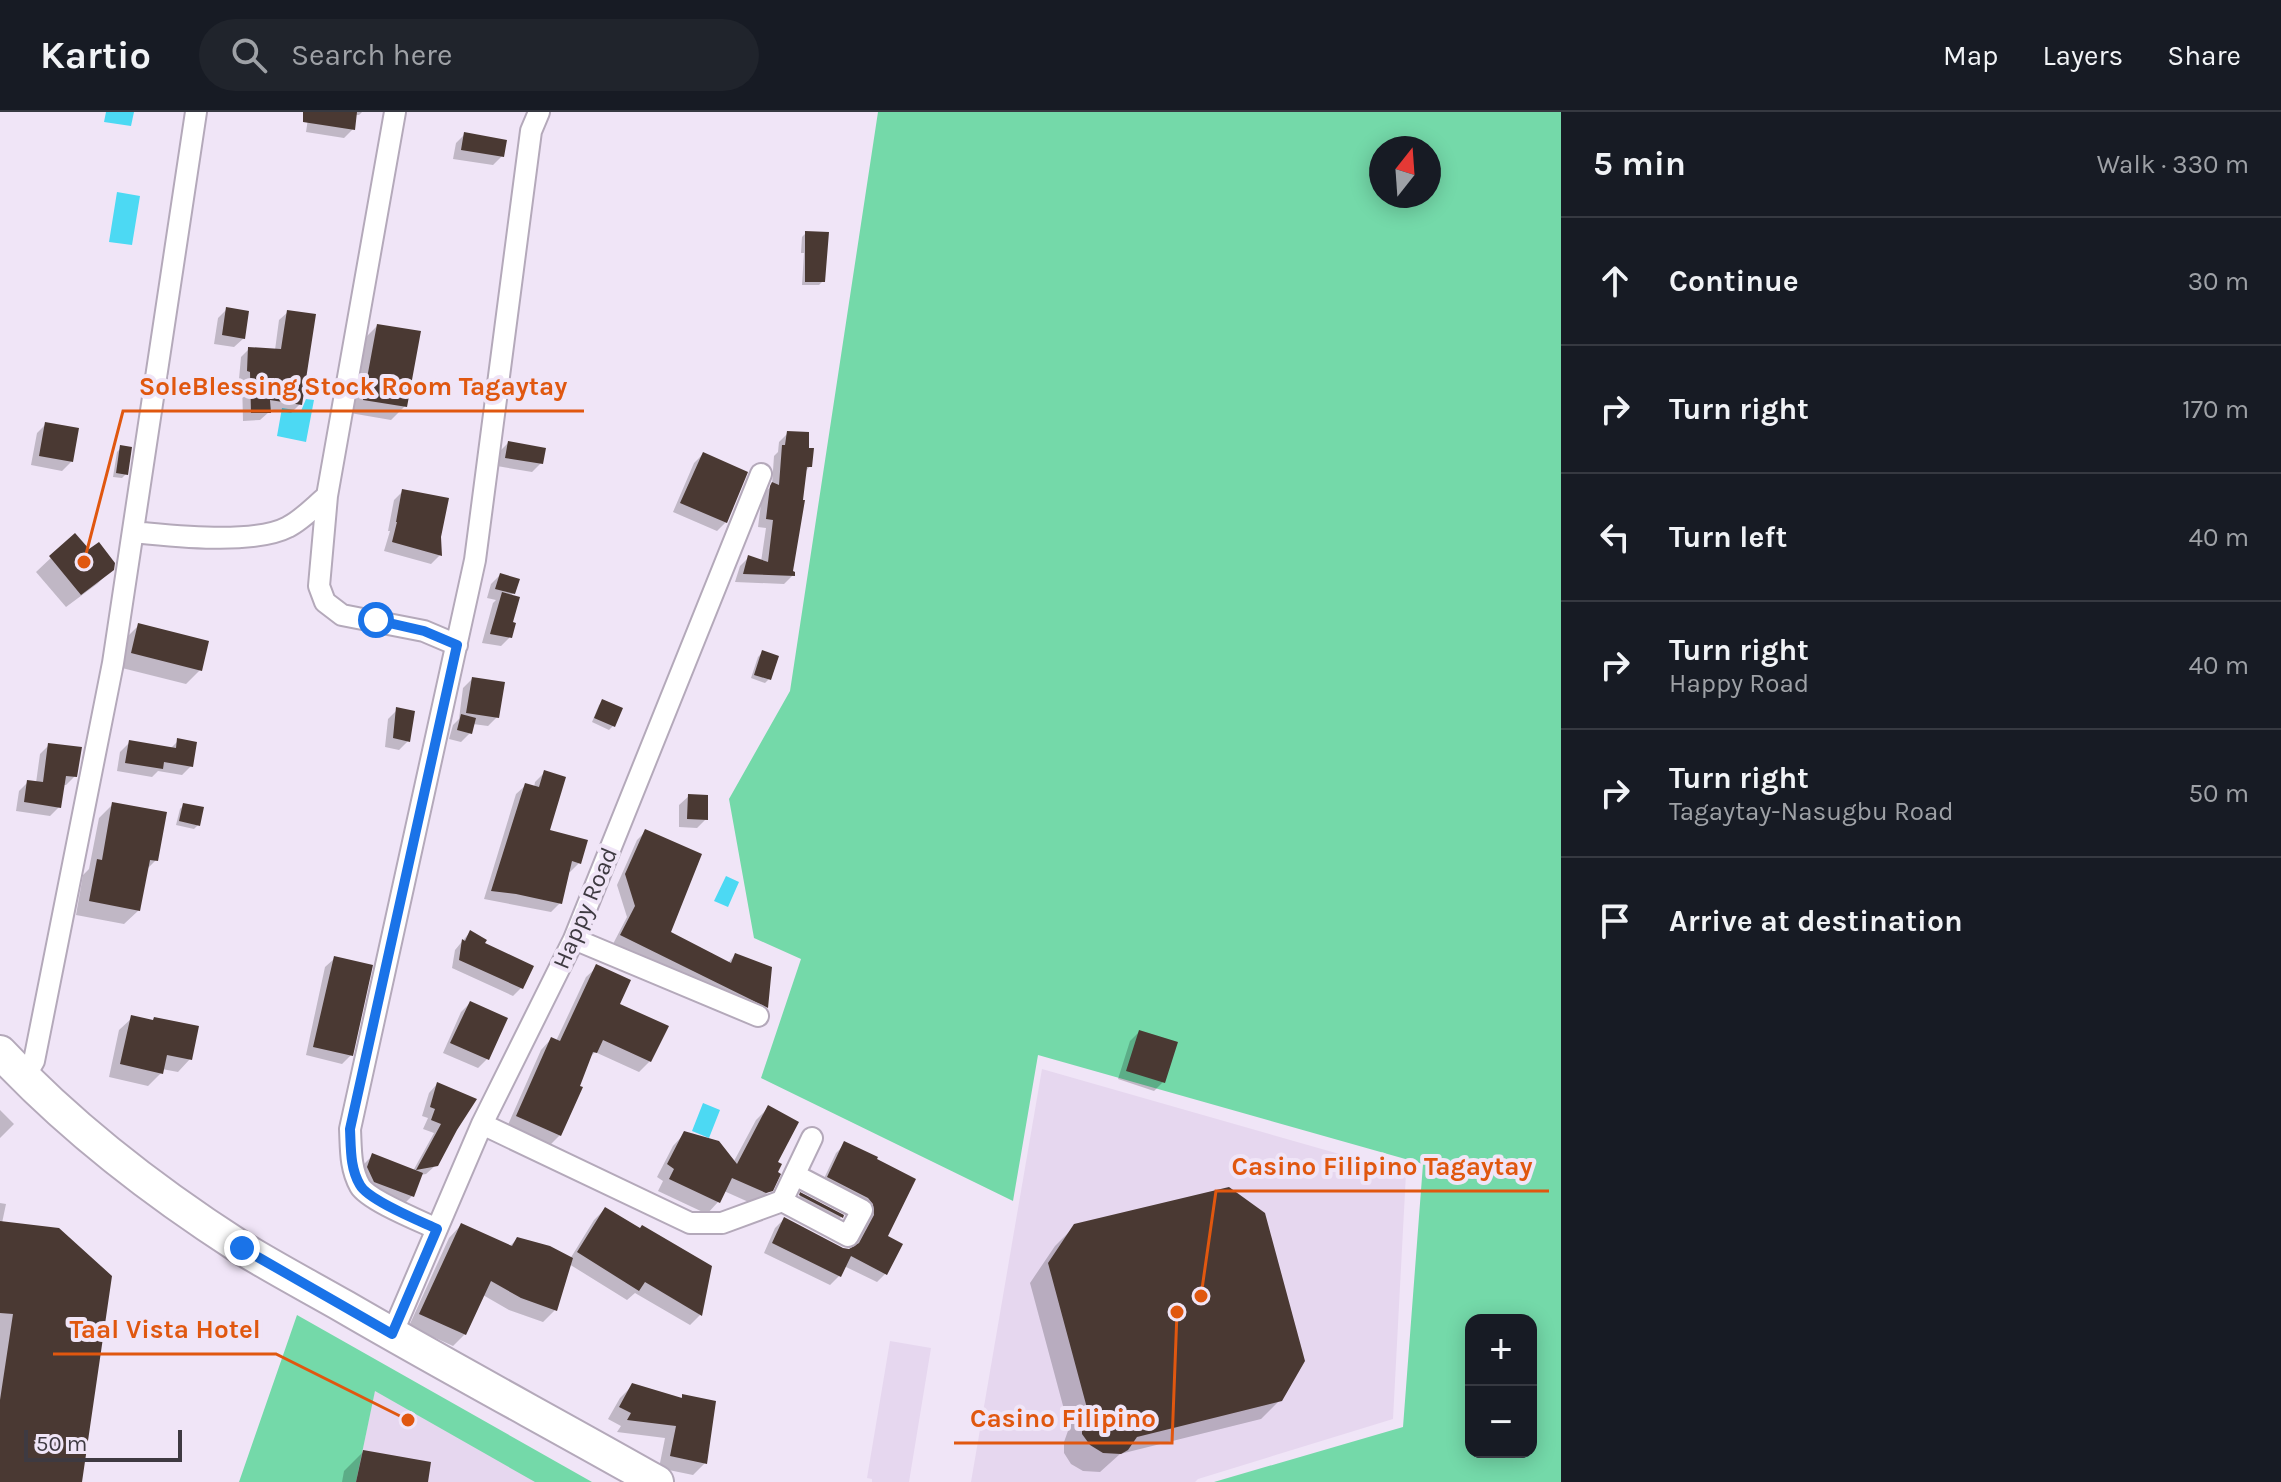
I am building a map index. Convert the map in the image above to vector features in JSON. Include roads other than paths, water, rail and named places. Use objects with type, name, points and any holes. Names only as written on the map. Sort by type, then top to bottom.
[{"type":"main road","points":[[0,1052],[24,1078],[108,1153],[177,1205],[242,1248],[657,1482]]},
{"type":"street","points":[[24,1078],[34,1061],[113,663],[196,112]]},
{"type":"street","points":[[395,112],[327,496],[319,586],[325,602],[342,615],[424,631],[457,645]]},
{"type":"street","points":[[437,1229],[388,1206],[361,1189],[352,1165],[350,1129],[475,560],[531,131],[539,112]]},
{"type":"street","name":"Happy Road","points":[[392,1334],[482,1124],[574,939],[761,474]]},
{"type":"street","points":[[134,532],[184,537],[269,534],[289,527],[327,496]]},
{"type":"street","points":[[574,939],[758,1016]]},
{"type":"street","points":[[482,1124],[690,1223],[722,1223],[782,1201],[812,1138]]},
{"type":"street","points":[[782,1201],[848,1236],[862,1210],[795,1175]]},
{"type":"water","points":[[106,112],[134,112],[131,126],[104,122]]},
{"type":"water","points":[[117,192],[140,196],[132,245],[109,242]]},
{"type":"water","points":[[306,399],[314,400],[306,442],[277,436],[282,408],[301,411]]},
{"type":"water","points":[[726,876],[739,882],[728,907],[714,901]]},
{"type":"water","points":[[703,1103],[720,1110],[709,1138],[692,1131]]},
{"type":"place","name":"SoleBlessing Stock Room Tagaytay","points":[[84,562]]},
{"type":"place","name":"Casino Filipino Tagaytay","points":[[1201,1296]]},
{"type":"place","name":"Casino Filipino","points":[[1177,1312]]},
{"type":"place","name":"Taal Vista Hotel","points":[[408,1420]]}]
